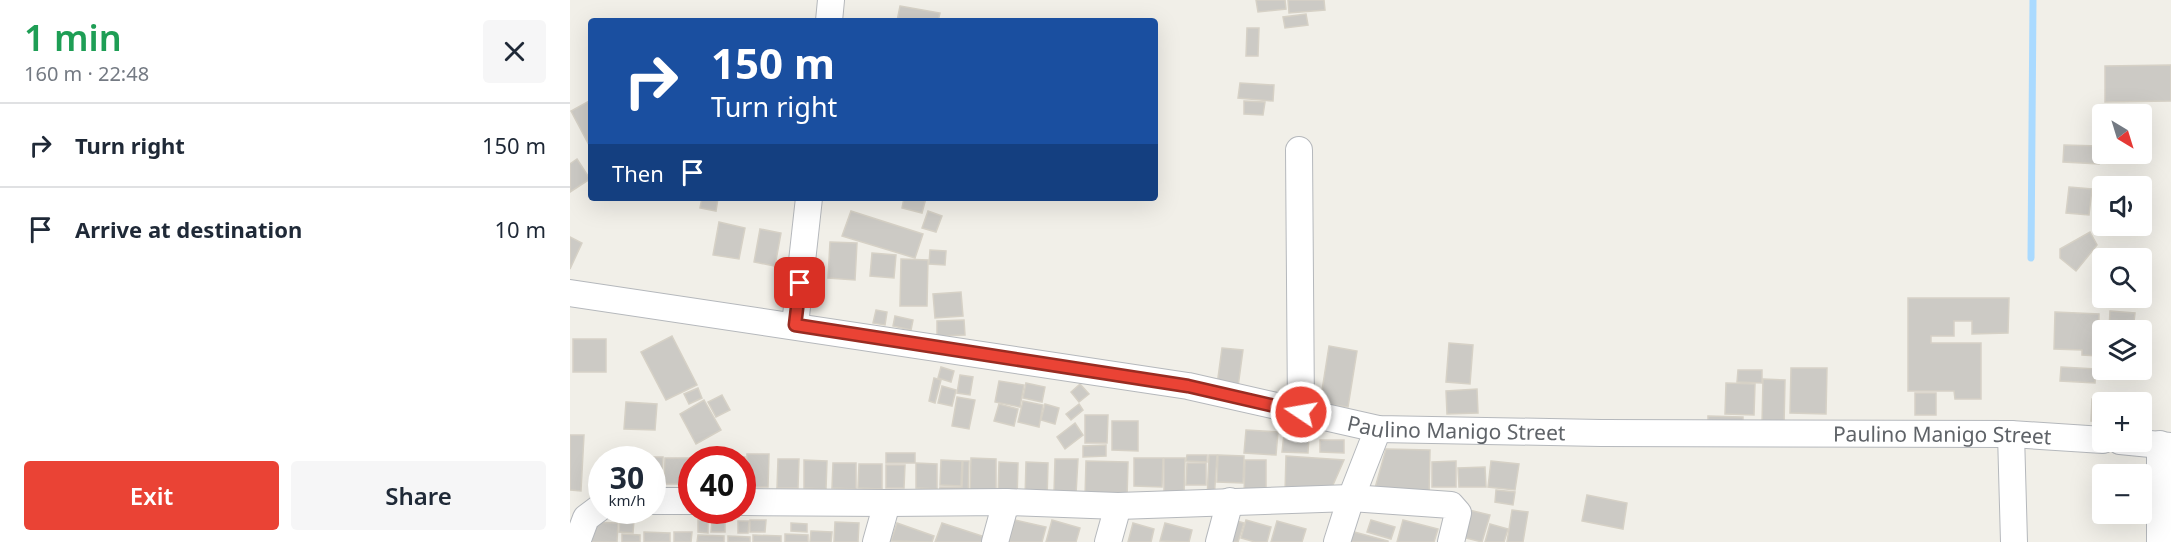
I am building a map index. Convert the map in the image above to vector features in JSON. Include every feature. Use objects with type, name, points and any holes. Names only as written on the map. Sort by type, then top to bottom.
[{"type":"street","points":[[829,18],[831,0]]},
{"type":"street","points":[[1299,150],[1301,412]]},
{"type":"street","points":[[795,325],[809,201]]},
{"type":"street","name":"Paulino Manigo Street","points":[[570,293],[795,325],[1188,386],[1378,429],[1601,433],[2012,434],[2092,439]]},
{"type":"street","points":[[1337,542],[1351,498],[1378,429]]},
{"type":"street","points":[[2012,434],[2014,542]]},
{"type":"street","points":[[2160,542],[2166,445]]},
{"type":"street","points":[[756,502],[1006,502],[1118,506],[1351,498],[1450,505],[1458,513],[1451,542]]},
{"type":"street","points":[[1219,542],[1230,501]]},
{"type":"street","points":[[995,542],[1006,502]]},
{"type":"street","points":[[876,542],[887,503]]},
{"type":"street","points":[[1108,542],[1118,506]]},
{"type":"street","points":[[577,542],[588,516]]},
{"type":"building","points":[[1256,0],[1285,0],[1286,9],[1258,12]]},
{"type":"building","points":[[1288,0],[1324,0],[1325,10],[1289,13]]},
{"type":"building","points":[[900,6],[940,13],[939,18],[898,18]]},
{"type":"building","points":[[1306,14],[1308,25],[1285,28],[1283,17]]},
{"type":"building","points":[[1247,28],[1259,28],[1258,56],[1246,56]]},
{"type":"building","points":[[2171,65],[2171,101],[2105,102],[2105,66]]},
{"type":"building","points":[[1240,83],[1274,85],[1273,101],[1238,98]]},
{"type":"building","points":[[1244,101],[1265,102],[1263,115],[1244,114]]},
{"type":"building","points":[[588,102],[588,143],[571,111]]},
{"type":"building","points":[[2064,145],[2092,146],[2092,164],[2063,162]]},
{"type":"building","points":[[577,159],[588,176],[588,180],[570,192],[570,164]]},
{"type":"building","points":[[2069,187],[2092,189],[2089,215],[2066,213]]},
{"type":"building","points":[[701,201],[718,201],[716,211],[700,208]]},
{"type":"building","points":[[903,201],[925,201],[922,213],[902,208]]},
{"type":"building","points":[[851,211],[923,234],[915,258],[842,236]]},
{"type":"building","points":[[928,211],[942,216],[936,232],[922,228]]},
{"type":"building","points":[[719,222],[745,228],[739,259],[713,255]]},
{"type":"building","points":[[760,229],[781,233],[775,266],[754,262]]},
{"type":"building","points":[[2090,232],[2097,245],[2092,248],[2092,251],[2076,271],[2060,258],[2060,249]]},
{"type":"building","points":[[570,237],[582,243],[570,269]]},
{"type":"building","points":[[830,242],[857,243],[855,280],[828,278]]},
{"type":"building","points":[[930,250],[946,251],[945,265],[929,264]]},
{"type":"building","points":[[872,253],[896,255],[894,278],[870,276]]},
{"type":"building","points":[[901,259],[928,260],[927,306],[900,306]]},
{"type":"building","points":[[961,292],[963,316],[935,318],[933,294]]},
{"type":"building","points":[[1908,298],[2009,298],[2008,333],[1972,334],[1972,321],[1954,321],[1954,336],[1931,336],[1931,343],[1981,343],[1981,399],[1955,399],[1954,391],[1908,391]]},
{"type":"building","points":[[876,310],[887,312],[885,325],[873,323]]},
{"type":"building","points":[[2110,311],[2135,313],[2134,320],[2110,320]]},
{"type":"building","points":[[2055,312],[2099,314],[2099,320],[2092,320],[2092,356],[2082,355],[2082,350],[2054,349]]},
{"type":"building","points":[[895,316],[913,320],[911,330],[893,326]]},
{"type":"building","points":[[964,320],[965,335],[937,336],[937,321]]},
{"type":"building","points":[[672,336],[697,385],[666,400],[641,352]]},
{"type":"building","points":[[573,339],[606,339],[606,372],[573,372]]},
{"type":"building","points":[[1449,343],[1473,345],[1470,384],[1446,382]]},
{"type":"building","points":[[1329,346],[1357,351],[1348,407],[1320,403]]},
{"type":"building","points":[[1222,348],[1243,350],[1238,387],[1217,385]]},
{"type":"building","points":[[941,367],[954,371],[951,382],[938,378]]},
{"type":"building","points":[[2061,367],[2092,369],[2092,380],[2095,380],[2095,383],[2060,381]]},
{"type":"building","points":[[1791,368],[1827,368],[1826,414],[1790,413]]},
{"type":"building","points":[[1738,370],[1762,370],[1762,383],[1737,382]]},
{"type":"building","points":[[960,375],[973,377],[970,395],[957,393]]},
{"type":"building","points":[[934,378],[941,380],[935,403],[929,401]]},
{"type":"building","points":[[1763,379],[1785,380],[1784,426],[1762,425]]},
{"type":"building","points":[[999,381],[1024,385],[1020,407],[995,402]]},
{"type":"building","points":[[1026,383],[1045,387],[1042,402],[1023,398]]},
{"type":"building","points":[[1726,383],[1755,384],[1754,415],[1725,414]]},
{"type":"building","points":[[1080,384],[1089,394],[1079,402],[1071,392]]},
{"type":"building","points":[[942,386],[956,390],[952,406],[938,403]]},
{"type":"building","points":[[698,388],[702,398],[689,404],[684,394]]},
{"type":"building","points":[[1477,389],[1478,413],[1447,414],[1446,391]]},
{"type":"building","points":[[1915,393],[1936,393],[1936,415],[1915,415]]},
{"type":"building","points":[[722,395],[730,410],[716,417],[708,402]]},
{"type":"building","points":[[957,397],[975,400],[969,429],[952,426]]},
{"type":"building","points":[[704,400],[721,430],[696,444],[680,414]]},
{"type":"building","points":[[1023,401],[1043,405],[1039,427],[1018,422]]},
{"type":"building","points":[[626,402],[657,404],[655,430],[624,429]]},
{"type":"building","points":[[999,404],[1018,409],[1014,426],[994,421]]},
{"type":"building","points":[[1045,404],[1059,408],[1055,424],[1041,420]]},
{"type":"building","points":[[1079,404],[1083,410],[1071,420],[1066,414]]},
{"type":"building","points":[[1085,415],[1108,415],[1107,443],[1085,443]]},
{"type":"building","points":[[1708,416],[1743,417],[1743,427],[1708,426]]},
{"type":"building","points":[[1112,421],[1138,421],[1138,451],[1112,450]]},
{"type":"building","points":[[1075,423],[1083,435],[1065,449],[1057,437]]},
{"type":"building","points":[[1246,430],[1278,432],[1276,455],[1244,453]]},
{"type":"building","points":[[1284,434],[1309,436],[1308,453],[1282,452]]},
{"type":"building","points":[[570,435],[584,435],[581,491],[570,490]]},
{"type":"building","points":[[1320,440],[1344,440],[1344,453],[1320,452]]},
{"type":"building","points":[[1106,445],[1106,456],[1083,457],[1083,446]]},
{"type":"building","points":[[1386,449],[1430,450],[1429,496],[1373,495]]},
{"type":"building","points":[[886,453],[915,453],[915,463],[886,463]]},
{"type":"building","points":[[756,454],[769,454],[768,487],[756,487]]},
{"type":"building","points":[[1187,455],[1207,455],[1207,462],[1186,461]]},
{"type":"building","points":[[1209,455],[1217,455],[1214,500],[1207,500]]},
{"type":"building","points":[[1218,455],[1244,456],[1243,483],[1217,482]]},
{"type":"building","points":[[1286,456],[1344,460],[1329,494],[1285,493]]},
{"type":"building","points":[[666,458],[678,458],[678,484],[666,484]]},
{"type":"building","points":[[971,458],[996,459],[996,496],[970,495]]},
{"type":"building","points":[[1134,458],[1163,458],[1162,487],[1134,486]]},
{"type":"building","points":[[1164,458],[1185,458],[1184,494],[1164,494]]},
{"type":"building","points":[[778,459],[799,459],[798,488],[777,488]]},
{"type":"building","points":[[1055,459],[1078,459],[1076,494],[1054,493]]},
{"type":"building","points":[[804,460],[827,461],[826,489],[804,488]]},
{"type":"building","points":[[941,460],[962,461],[961,486],[940,485]]},
{"type":"building","points":[[1245,460],[1266,460],[1266,496],[1244,496]]},
{"type":"building","points":[[963,461],[969,461],[968,500],[939,499],[940,487],[962,487]]},
{"type":"building","points":[[1086,461],[1128,462],[1127,498],[1085,497]]},
{"type":"building","points":[[1456,461],[1456,487],[1432,487],[1432,462]]},
{"type":"building","points":[[1491,461],[1519,464],[1515,490],[1488,487]]},
{"type":"building","points":[[999,462],[1018,463],[1017,500],[998,499]]},
{"type":"building","points":[[1026,462],[1048,463],[1047,500],[1025,499]]},
{"type":"building","points":[[833,463],[856,463],[856,489],[832,488]]},
{"type":"building","points":[[916,463],[937,464],[937,489],[916,488]]},
{"type":"building","points":[[1187,463],[1206,463],[1206,485],[1186,485]]},
{"type":"building","points":[[859,464],[882,464],[882,489],[858,488]]},
{"type":"building","points":[[886,465],[905,465],[904,488],[886,488]]},
{"type":"building","points":[[1485,467],[1486,487],[1459,487],[1458,468]]},
{"type":"building","points":[[1496,490],[1515,492],[1513,505],[1495,502]]},
{"type":"building","points":[[1587,495],[1627,503],[1623,529],[1582,521]]},
{"type":"building","points":[[1465,509],[1490,515],[1482,542],[1458,536]]},
{"type":"building","points":[[1512,510],[1528,512],[1523,542],[1507,542]]},
{"type":"building","points":[[1230,519],[1244,523],[1238,542],[1223,542]]},
{"type":"building","points":[[756,520],[766,520],[765,532],[750,532],[750,524],[756,524]]},
{"type":"building","points":[[1015,520],[1046,527],[1042,542],[1009,542]]},
{"type":"building","points":[[1052,520],[1080,528],[1076,542],[1046,542]]},
{"type":"building","points":[[1246,520],[1271,527],[1267,542],[1255,542],[1241,538]]},
{"type":"building","points":[[1371,520],[1395,527],[1391,539],[1367,532]]},
{"type":"building","points":[[1403,520],[1438,529],[1434,542],[1397,542]]},
{"type":"building","points":[[1277,521],[1306,529],[1302,542],[1271,542]]},
{"type":"building","points":[[588,522],[588,524],[618,524],[617,542],[587,542]]},
{"type":"building","points":[[835,522],[859,523],[858,542],[834,542]]},
{"type":"building","points":[[791,523],[807,524],[807,532],[791,531]]},
{"type":"building","points":[[897,523],[934,536],[932,542],[891,541]]},
{"type":"building","points":[[942,523],[985,537],[983,542],[935,542]]},
{"type":"building","points":[[1133,523],[1154,529],[1151,542],[1128,542]]},
{"type":"building","points":[[1165,523],[1192,530],[1189,542],[1160,541]]},
{"type":"building","points":[[620,524],[634,524],[633,533],[619,532]]},
{"type":"building","points":[[698,524],[708,524],[708,533],[698,532]]},
{"type":"building","points":[[712,524],[725,524],[725,532],[711,532]]},
{"type":"building","points":[[738,524],[749,524],[748,533],[738,533]]},
{"type":"building","points":[[1490,524],[1508,529],[1504,542],[1485,542]]},
{"type":"building","points":[[1347,530],[1388,541],[1388,542],[1344,542]]},
{"type":"building","points":[[811,531],[832,532],[831,542],[810,542]]},
{"type":"building","points":[[644,532],[670,533],[670,542],[644,542]]},
{"type":"building","points":[[674,532],[692,532],[691,542],[674,542]]},
{"type":"building","points":[[622,534],[640,535],[640,542],[622,542]]},
{"type":"building","points":[[785,534],[808,535],[808,542],[785,542]]},
{"type":"building","points":[[698,535],[724,536],[724,542],[697,542]]},
{"type":"building","points":[[753,535],[781,536],[781,542],[753,542]]},
{"type":"building","points":[[728,536],[750,537],[750,542],[728,542]]},
{"type":"waterway","points":[[2031,258],[2033,0]]},
{"type":"route","points":[[800,283],[795,325],[1188,386],[1301,412]]}]
